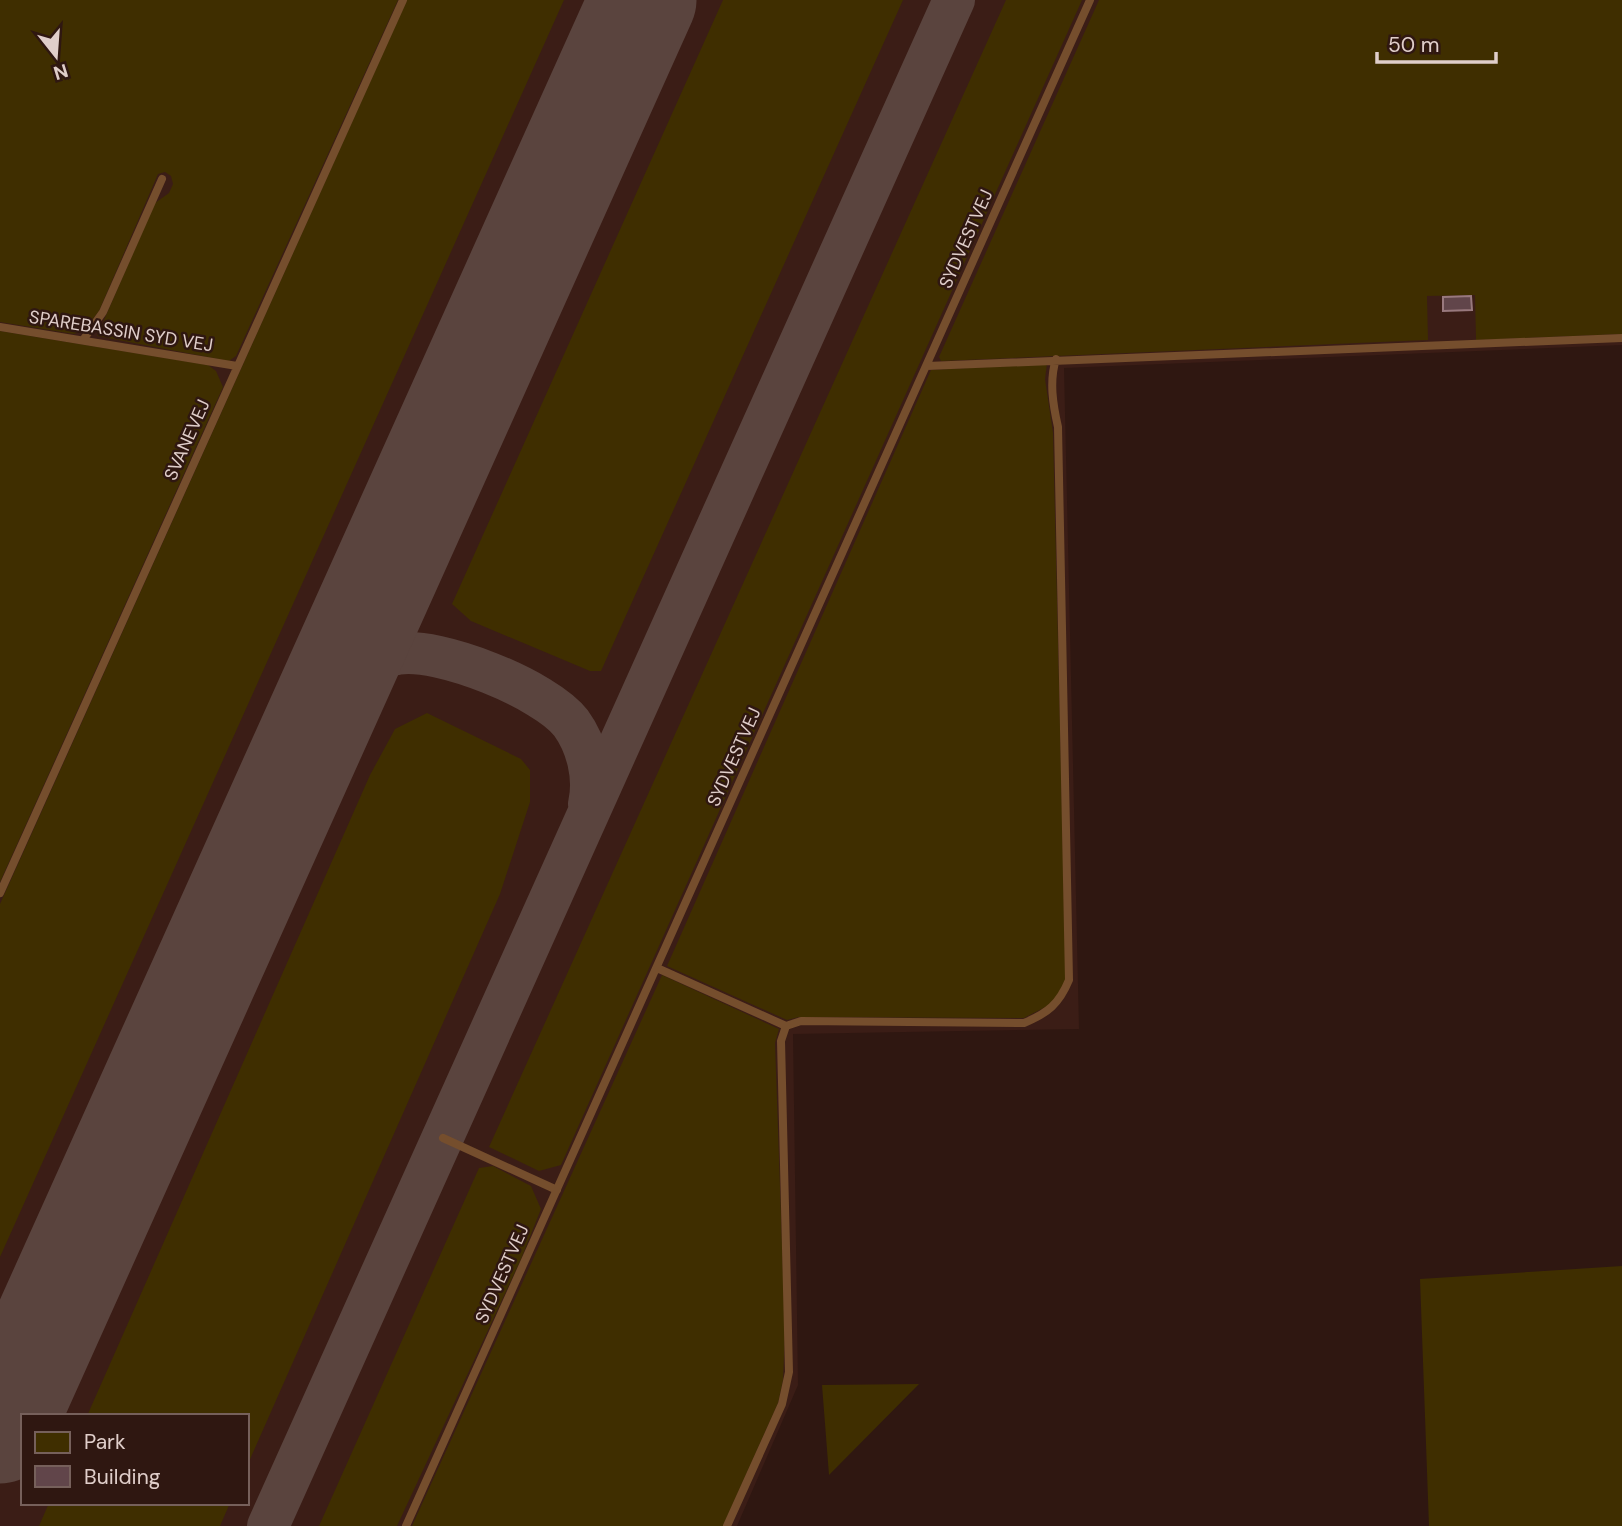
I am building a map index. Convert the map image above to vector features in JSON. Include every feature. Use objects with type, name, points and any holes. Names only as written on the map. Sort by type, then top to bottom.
[{"type":"lane","name":"SVANEVEJ","points":[[0,893],[403,0]]},
{"type":"lane","name":"SYDVESTVEJ","points":[[406,1526],[1090,0]]},
{"type":"lane","points":[[83,340],[103,312],[162,179]]},
{"type":"lane","name":"SPAREBASSIN SYD VEJ","points":[[0,327],[237,366]]},
{"type":"lane","points":[[927,366],[1622,338]]},
{"type":"lane","points":[[657,968],[786,1026],[801,1021],[1024,1023],[1046,1014],[1061,1000],[1069,966],[1058,427],[1053,404],[1052,371],[1056,359]]},
{"type":"lane","points":[[727,1526],[782,1404],[789,1372],[781,1041],[786,1026]]},
{"type":"lane","points":[[443,1138],[557,1190]]},
{"type":"shaded area","points":[[0,0],[1622,0],[1622,345],[1064,368],[1079,1029],[793,1034],[798,1385],[737,1526],[0,1526]]},
{"type":"green space","points":[[0,0],[398,0],[236,356],[229,361],[97,336],[155,203],[169,193],[173,184],[171,176],[165,172],[158,174],[99,311],[84,330],[74,334],[0,322]]},
{"type":"green space","points":[[407,0],[564,0],[0,1257],[0,904]]},
{"type":"green space","points":[[723,0],[903,0],[601,671],[590,671],[471,621],[452,604]]},
{"type":"green space","points":[[1006,0],[1082,0],[561,1165],[539,1171],[489,1147]]},
{"type":"green space","points":[[1099,0],[1622,0],[1622,334],[1476,340],[1475,295],[1427,296],[1428,340],[941,361],[939,357]]},
{"type":"green space","points":[[0,331],[208,365],[216,371],[223,387],[0,882]]},
{"type":"green space","points":[[1047,364],[1045,379],[1053,433],[1066,979],[1053,1003],[1024,1018],[799,1017],[787,1020],[667,966],[931,370]]},
{"type":"green space","points":[[427,713],[521,759],[530,770],[530,802],[500,894],[248,1464],[248,1414],[88,1414],[370,775],[395,729]]},
{"type":"green space","points":[[662,975],[779,1029],[775,1043],[785,1332],[783,1380],[778,1403],[723,1526],[412,1526]]},
{"type":"green space","points":[[493,1166],[531,1186],[541,1209],[521,1259],[397,1526],[319,1526],[479,1168]]},
{"type":"green space","points":[[1622,1266],[1622,1526],[1429,1526],[1420,1279]]},
{"type":"green space","points":[[919,1384],[829,1475],[822,1385]]},
{"type":"green space","points":[[48,1505],[229,1505],[220,1526],[39,1526]]},
{"type":"building","points":[[1471,296],[1472,310],[1443,311],[1443,297]]},
{"type":"taxiway","points":[[268,1526],[954,0]]},
{"type":"taxiway","points":[[333,689],[379,659],[397,654],[415,653],[438,657],[490,673],[539,697],[571,723],[588,762],[591,783],[589,804]]},
{"type":"runway","points":[[0,1430],[643,0]]}]
